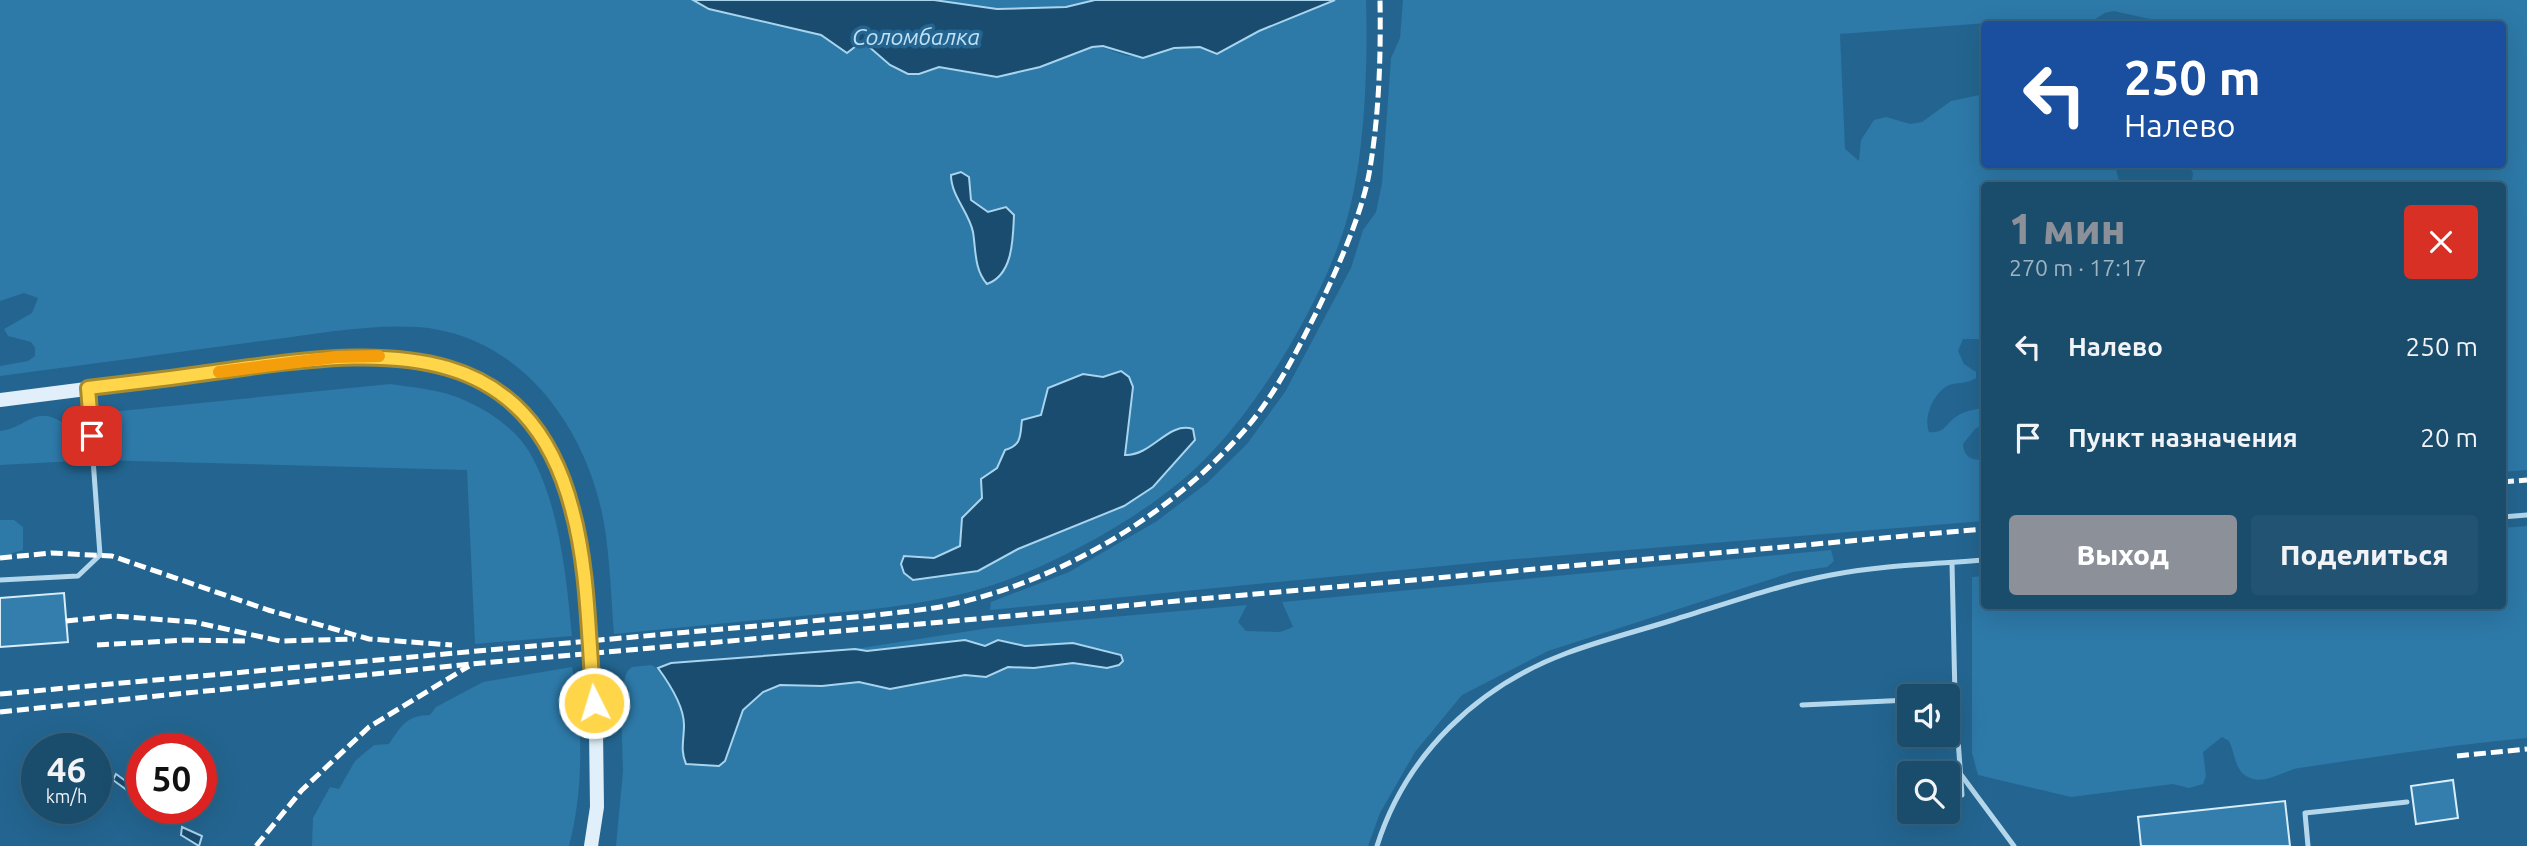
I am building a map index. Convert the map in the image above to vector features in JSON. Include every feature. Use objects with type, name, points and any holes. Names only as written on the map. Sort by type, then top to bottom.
[{"type":"main road","points":[[0,400],[336,357],[410,358],[446,365],[496,390],[518,408],[548,448],[572,507],[583,571],[596,730],[597,807],[591,846]]},
{"type":"lane","points":[[0,580],[78,576],[100,555],[88,388]]},
{"type":"lane","points":[[2506,517],[2527,515]]},
{"type":"lane","points":[[1377,846],[1401,792],[1422,756],[1447,727],[1482,698],[1522,673],[1566,653],[1791,584],[1874,569],[1981,561]]},
{"type":"lane","points":[[1952,563],[1955,684]]},
{"type":"lane","points":[[1802,705],[1897,701]]},
{"type":"lane","points":[[1959,747],[1962,795]]},
{"type":"lane","points":[[1962,776],[2014,846]]},
{"type":"lane","points":[[2308,846],[2305,813],[2407,802]]},
{"type":"shaded area","points":[[0,0],[693,0],[709,9],[821,35],[847,53],[856,46],[867,45],[906,73],[915,74],[938,68],[992,75],[1028,70],[1092,47],[1129,56],[1186,48],[1217,54],[1259,31],[1335,0],[1366,0],[1364,114],[1352,201],[1334,257],[1320,289],[1285,354],[1264,386],[1221,443],[1198,466],[1175,486],[1121,524],[1029,571],[950,597],[865,610],[614,634],[604,523],[595,487],[582,453],[565,421],[543,392],[517,367],[487,347],[454,333],[417,327],[361,328],[0,376],[0,366],[28,361],[35,356],[35,348],[31,342],[8,336],[4,329],[32,313],[38,298],[24,293],[0,301]],"holes":[[[969,177],[971,200],[988,212],[1006,207],[1014,215],[1008,261],[987,284],[977,266],[969,219],[951,185]],[[1121,371],[1129,377],[1133,388],[1125,455],[1144,452],[1175,429],[1169,471],[1153,487],[1124,506],[1018,549],[978,571],[913,580],[904,556],[934,558],[960,546],[962,518],[982,498],[981,479],[997,468],[1001,460],[1016,446],[1031,417],[1041,415],[1048,388],[1083,374],[1103,377]]]},
{"type":"shaded area","points":[[934,0],[1100,0],[1066,7],[997,9]]},
{"type":"shaded area","points":[[1403,0],[2527,0],[2527,470],[2506,472],[2506,182],[2192,182],[2193,174],[2190,168],[2506,168],[2506,21],[2173,21],[2154,20],[2114,11],[2092,21],[1981,21],[1981,24],[1840,34],[1845,149],[1859,161],[1861,140],[1874,120],[1886,117],[1910,124],[1922,122],[1951,101],[1981,95],[1981,168],[2116,168],[2119,182],[1981,182],[1981,339],[1963,339],[1958,351],[1964,364],[1976,372],[1976,378],[1944,388],[1934,399],[1927,419],[1929,432],[1934,432],[1945,427],[1960,414],[1981,408],[1981,426],[1963,444],[1970,458],[1981,459],[1981,521],[1505,560],[990,610],[991,602],[1069,572],[1157,521],[1207,483],[1247,444],[1285,392],[1351,268],[1363,230],[1376,212],[1382,183],[1391,58],[1400,38]]},
{"type":"shaded area","points":[[390,384],[422,388],[465,400],[497,418],[524,443],[540,474],[555,518],[572,636],[475,644],[467,470],[95,460],[0,465],[0,431],[36,417],[51,417],[81,430],[85,453],[113,451],[105,445],[110,412]]},
{"type":"shaded area","points":[[0,520],[14,520],[23,527],[23,550],[0,557]]},
{"type":"shaded area","points":[[2527,526],[2527,738],[2299,768],[2258,780],[2242,773],[2229,741],[2222,737],[2203,752],[2206,776],[2203,784],[2189,788],[2173,784],[2071,797],[1978,775],[1972,753],[1972,577],[1981,576],[1981,609],[2506,609],[2506,528]]},
{"type":"shaded area","points":[[1831,550],[1834,561],[1827,567],[1793,572],[1548,651],[1462,695],[1415,752],[1380,813],[1368,846],[616,846],[623,771],[621,709],[624,681],[632,667],[651,665],[663,674],[673,688],[683,720],[684,755],[690,766],[725,761],[743,710],[763,691],[780,685],[822,686],[859,682],[890,689],[965,675],[986,677],[1008,667],[1034,668],[1073,663],[1107,668],[1120,655],[1073,643],[1025,646],[998,640],[985,646],[965,640],[867,651],[855,649],[989,628],[1247,605],[1238,622],[1246,631],[1280,632],[1293,627],[1282,602]]},
{"type":"shaded area","points":[[572,667],[580,756],[577,802],[569,846],[312,846],[313,818],[330,787],[339,789],[355,761],[374,745],[389,744],[410,719],[430,715],[436,707],[483,682]]},
{"type":"water","name":"Соломбалка","points":[[693,0],[934,0],[997,9],[1066,7],[1095,0],[1335,0],[1259,31],[1217,54],[1200,47],[1174,48],[1143,58],[1103,46],[1092,47],[1040,67],[997,77],[939,67],[919,74],[908,74],[890,65],[867,45],[856,46],[847,53],[821,35],[709,9]]},
{"type":"water","points":[[961,172],[969,177],[971,200],[988,212],[1006,207],[1014,215],[1012,245],[1007,265],[996,279],[987,284],[978,266],[971,225],[952,183],[951,175]]},
{"type":"water","points":[[1121,371],[1129,377],[1133,387],[1125,455],[1144,450],[1176,430],[1193,429],[1195,440],[1153,487],[1124,506],[1018,549],[978,571],[913,580],[904,573],[901,564],[904,556],[934,558],[960,546],[962,518],[982,498],[981,479],[997,468],[1005,450],[1017,443],[1022,420],[1041,415],[1048,388],[1083,374],[1103,377]]},
{"type":"water","points":[[965,640],[985,646],[998,640],[1025,646],[1073,643],[1121,655],[1123,661],[1107,668],[1073,663],[1034,668],[1008,667],[986,677],[965,675],[890,689],[859,682],[822,686],[780,685],[763,692],[743,710],[725,761],[719,766],[686,764],[683,749],[684,725],[679,703],[658,668],[671,663],[855,649],[867,651]]},
{"type":"water","points":[[116,774],[126,781],[126,789],[113,780]]},
{"type":"water","points":[[182,827],[202,836],[199,846],[181,835]]},
{"type":"building","points":[[64,593],[68,642],[0,647],[0,598]]},
{"type":"building","points":[[2453,780],[2458,818],[2416,824],[2411,786]]},
{"type":"building","points":[[2285,801],[2290,846],[2141,846],[2138,817]]},
{"type":"railway","points":[[0,694],[913,611],[983,596],[1026,582],[1068,563],[1148,517],[1185,489],[1249,425],[1292,359],[1338,266],[1365,191],[1377,109],[1380,0]]},
{"type":"railway","points":[[2506,482],[2527,480]]},
{"type":"railway","points":[[0,712],[472,664],[1981,529]]},
{"type":"railway","points":[[0,558],[51,553],[112,556],[268,610],[369,639],[452,645]]},
{"type":"railway","points":[[66,621],[114,616],[194,622],[280,641],[354,639]]},
{"type":"railway","points":[[97,645],[186,640],[247,641]]},
{"type":"railway","points":[[256,846],[302,790],[369,727],[469,666]]},
{"type":"railway","points":[[2457,756],[2527,749]]},
{"type":"slow traffic","points":[[219,372],[336,357],[379,356]]},
{"type":"route","points":[[92,436],[88,388],[298,361],[372,356],[410,358],[446,365],[475,378],[496,390],[518,408],[536,431],[548,448],[572,507],[583,571],[594,703]]}]
